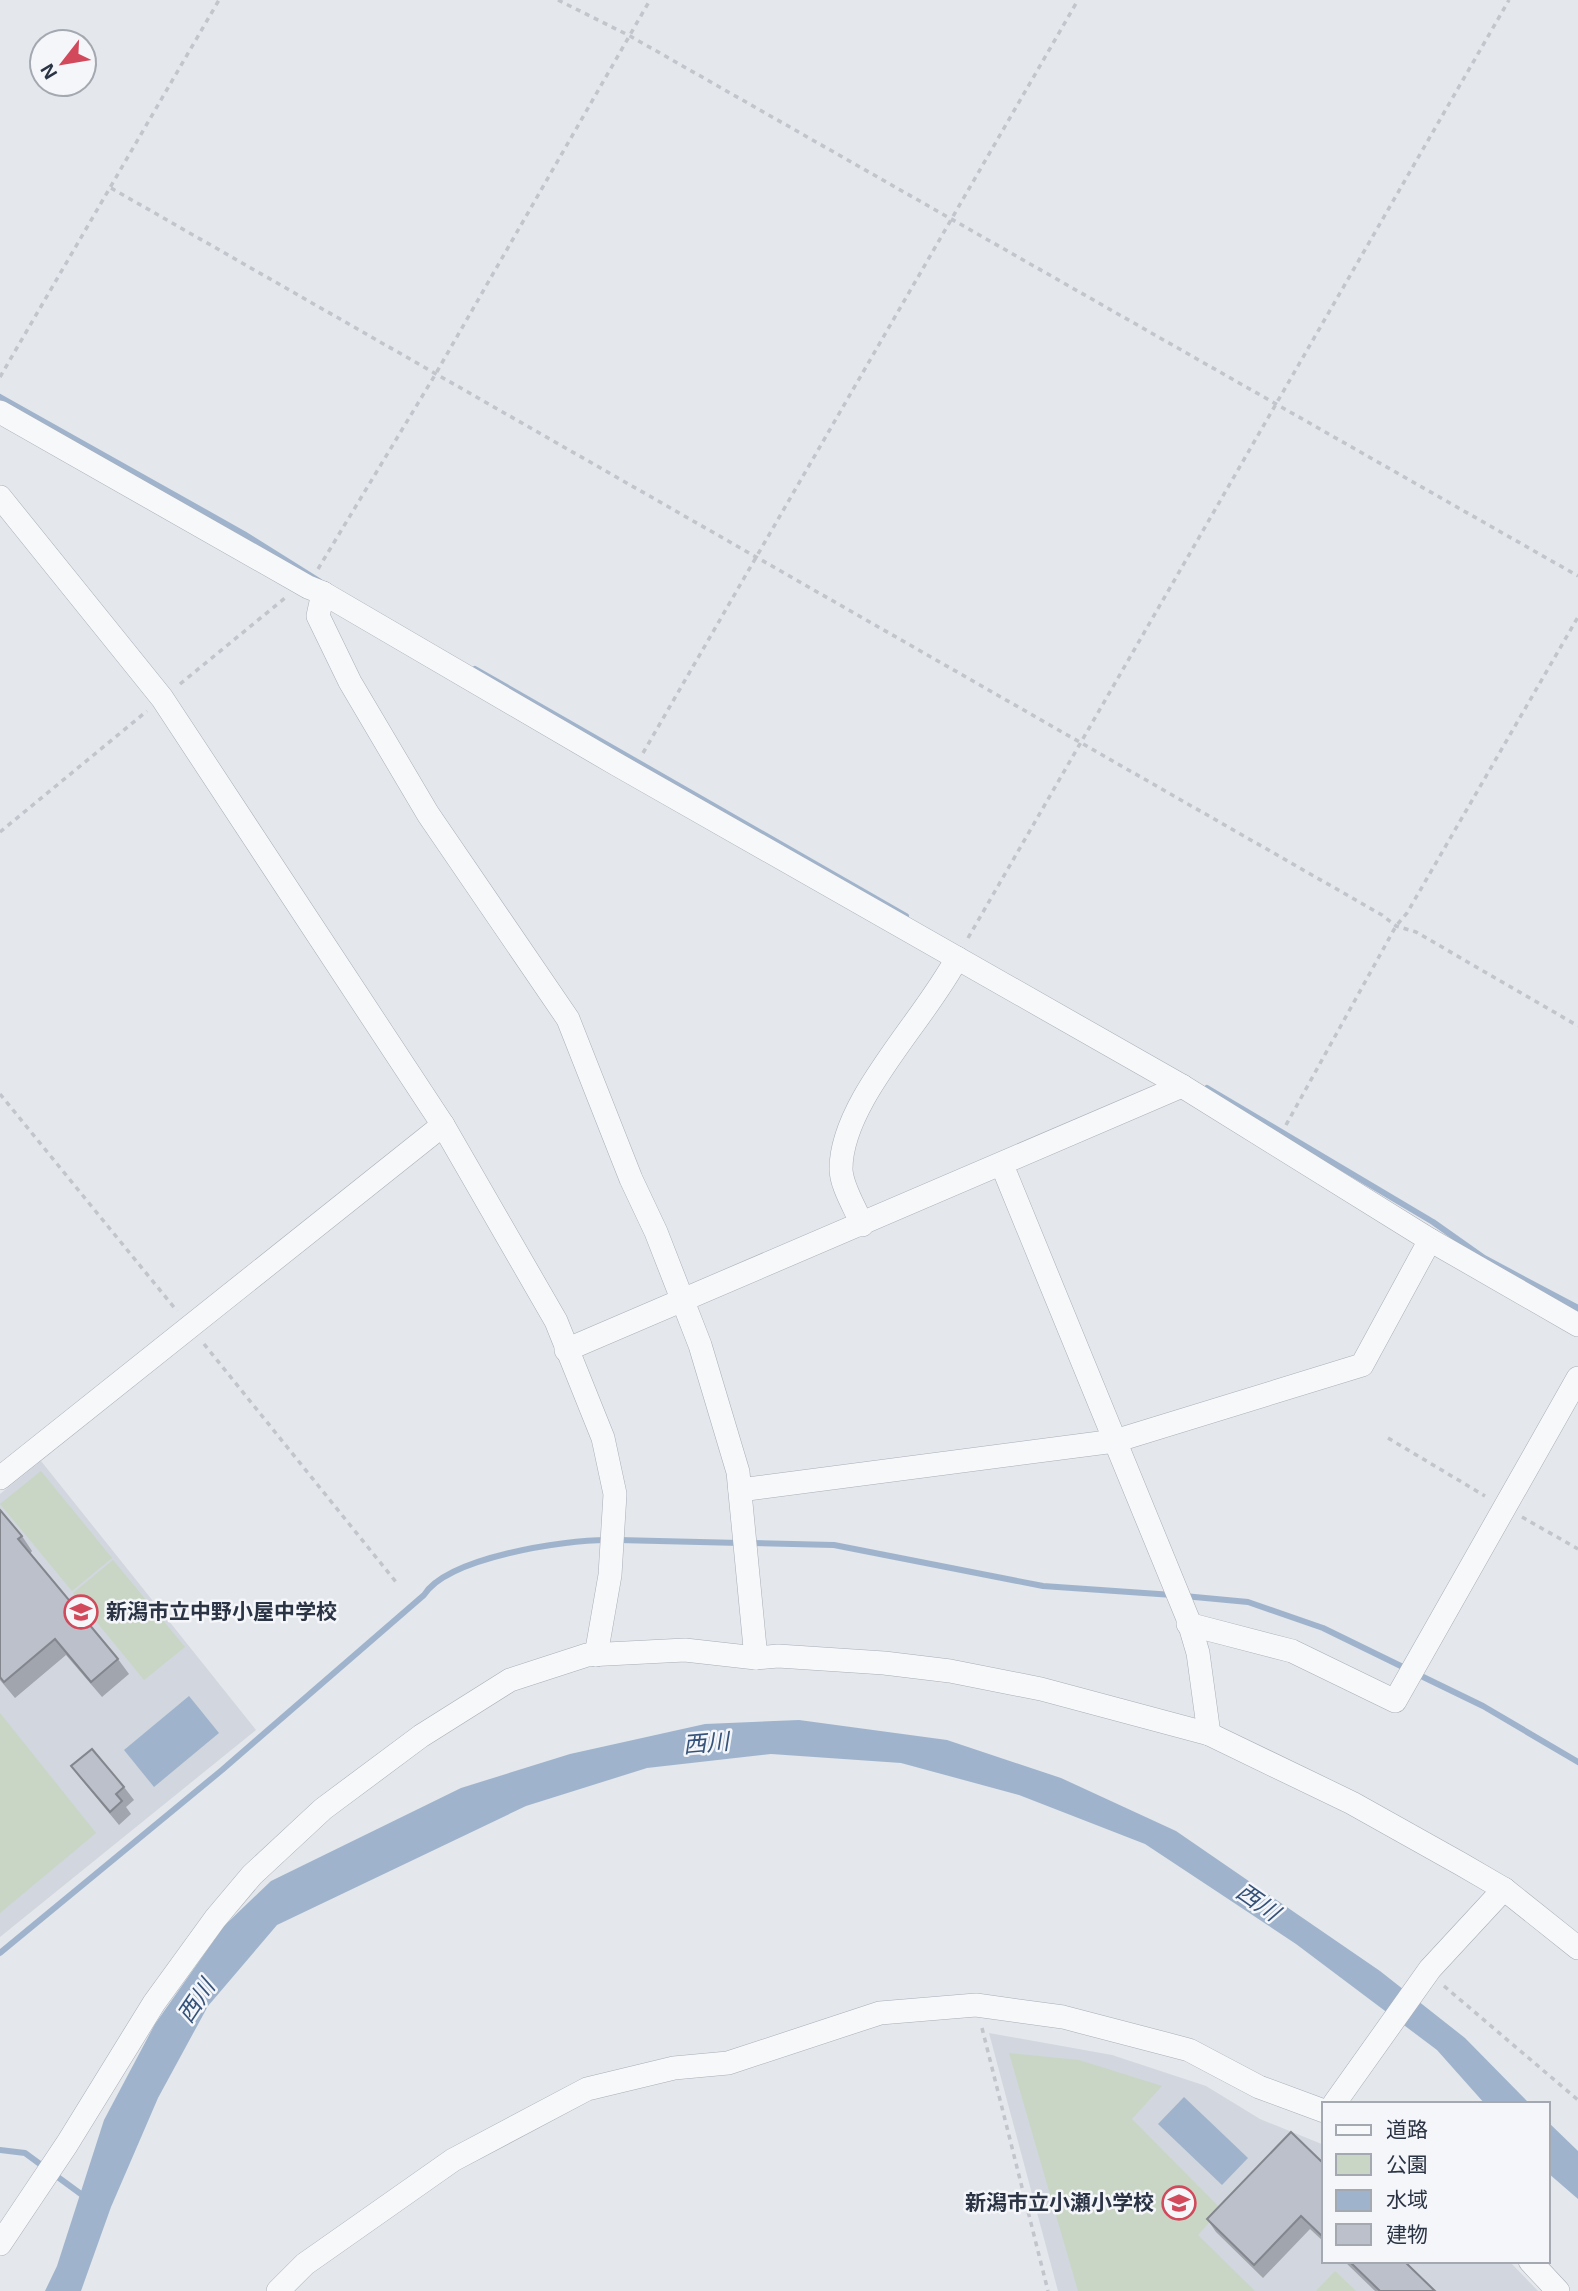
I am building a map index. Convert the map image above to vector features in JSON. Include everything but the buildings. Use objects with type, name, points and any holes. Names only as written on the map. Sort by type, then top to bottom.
[{"type":"street","points":[[0,412],[1182,1086],[1430,1240],[1578,1325]]},
{"type":"street","points":[[0,498],[162,698],[443,1125],[556,1321],[603,1438],[615,1494],[610,1575],[596,1655]]},
{"type":"street","points":[[315,590],[318,616],[350,682],[428,814],[568,1019],[699,1345],[738,1472],[756,1658]]},
{"type":"street","points":[[862,1225],[841,1171],[848,1128],[874,1082],[945,981],[957,958]]},
{"type":"street","points":[[566,1350],[1182,1086]]},
{"type":"street","points":[[0,1478],[443,1125]]},
{"type":"street","points":[[1002,1165],[1188,1624],[1198,1653],[1209,1734]]},
{"type":"street","points":[[740,1490],[1115,1441],[1362,1365],[1430,1240]]},
{"type":"street","points":[[1188,1624],[1292,1651],[1395,1701],[1578,1378]]},
{"type":"street","points":[[0,2244],[67,2144],[154,2003],[215,1919],[252,1875],[323,1809],[421,1736],[510,1680],[596,1655],[685,1650],[756,1658],[778,1656],[884,1663],[950,1671],[1041,1689],[1209,1734],[1353,1803],[1504,1889],[1578,1948]]},
{"type":"street","points":[[1335,2102],[1426,1976],[1504,1889]]},
{"type":"street","points":[[278,2291],[305,2264],[453,2160],[587,2089],[674,2068],[728,2063],[880,2013],[976,2005],[1063,2017],[1189,2050],[1259,2087],[1322,2109]]},
{"type":"street","points":[[1532,2263],[1558,2291]]},
{"type":"path","points":[[0,377],[219,0]]},
{"type":"path","points":[[558,0],[629,36],[1578,576]]},
{"type":"path","points":[[0,832],[287,597],[315,590],[650,0]]},
{"type":"path","points":[[631,773],[1078,0]]},
{"type":"path","points":[[957,958],[1509,0]]},
{"type":"path","points":[[111,188],[1382,915],[1396,926],[1416,932],[1578,1026]]},
{"type":"path","points":[[1277,1145],[1396,926],[1578,617]]},
{"type":"path","points":[[1388,1438],[1578,1549]]},
{"type":"path","points":[[1426,1976],[1437,1981],[1578,2100]]},
{"type":"path","points":[[976,2005],[1048,2291]]},
{"type":"shaded area","name":"新潟市立中野小屋中学校","points":[[41,1461],[256,1730],[0,1937],[0,1494]]},
{"type":"shaded area","name":"新潟市立小瀬小学校","points":[[989,2033],[1112,2055],[1206,2086],[1260,2119],[1322,2144],[1322,2263],[1511,2263],[1538,2291],[1058,2291]]},
{"type":"green space","points":[[41,1471],[112,1558],[72,1591],[0,1504]]},
{"type":"green space","points":[[113,1560],[185,1647],[144,1680],[73,1593]]},
{"type":"green space","points":[[0,1713],[96,1833],[0,1913]]},
{"type":"green space","points":[[1009,2053],[1079,2060],[1162,2086],[1132,2119],[1221,2209],[1198,2235],[1255,2291],[1078,2291]]},
{"type":"green space","points":[[1335,2271],[1356,2291],[1316,2291]]},
{"type":"water","points":[[189,1696],[219,1733],[154,1787],[124,1750]]},
{"type":"water","name":"西川","points":[[799,1720],[947,1740],[1061,1778],[1176,1831],[1380,1971],[1465,2038],[1528,2102],[1483,2102],[1437,2050],[1296,1944],[1145,1844],[1019,1795],[901,1763],[771,1754],[647,1768],[526,1806],[277,1925],[208,2006],[158,2098],[111,2207],[81,2291],[45,2291],[57,2266],[104,2120],[155,2024],[224,1926],[271,1881],[461,1788],[570,1754],[705,1724]]},
{"type":"water","points":[[1184,2097],[1248,2158],[1222,2185],[1158,2124]]},
{"type":"water","points":[[1550,2124],[1578,2151],[1578,2199],[1550,2175]]},
{"type":"waterway","points":[[0,397],[244,534],[319,581]]},
{"type":"waterway","points":[[475,669],[906,916]]},
{"type":"waterway","points":[[1207,1088],[1433,1222],[1484,1258],[1578,1308]]},
{"type":"waterway","points":[[0,1953],[222,1770],[437,1582],[457,1570],[508,1553],[564,1543],[607,1540]]},
{"type":"waterway","points":[[618,1540],[740,1543]]},
{"type":"waterway","points":[[751,1543],[834,1545],[1043,1586],[1173,1595]]},
{"type":"waterway","points":[[1184,1596],[1248,1602],[1323,1628],[1407,1669]]},
{"type":"waterway","points":[[1417,1674],[1483,1706],[1578,1762]]},
{"type":"waterway","points":[[0,2150],[25,2153],[85,2197]]},
{"type":"place","name":"新潟市立中野小屋中学校","points":[[81,1612]]},
{"type":"place","name":"新潟市立小瀬小学校","points":[[1179,2203]]}]
